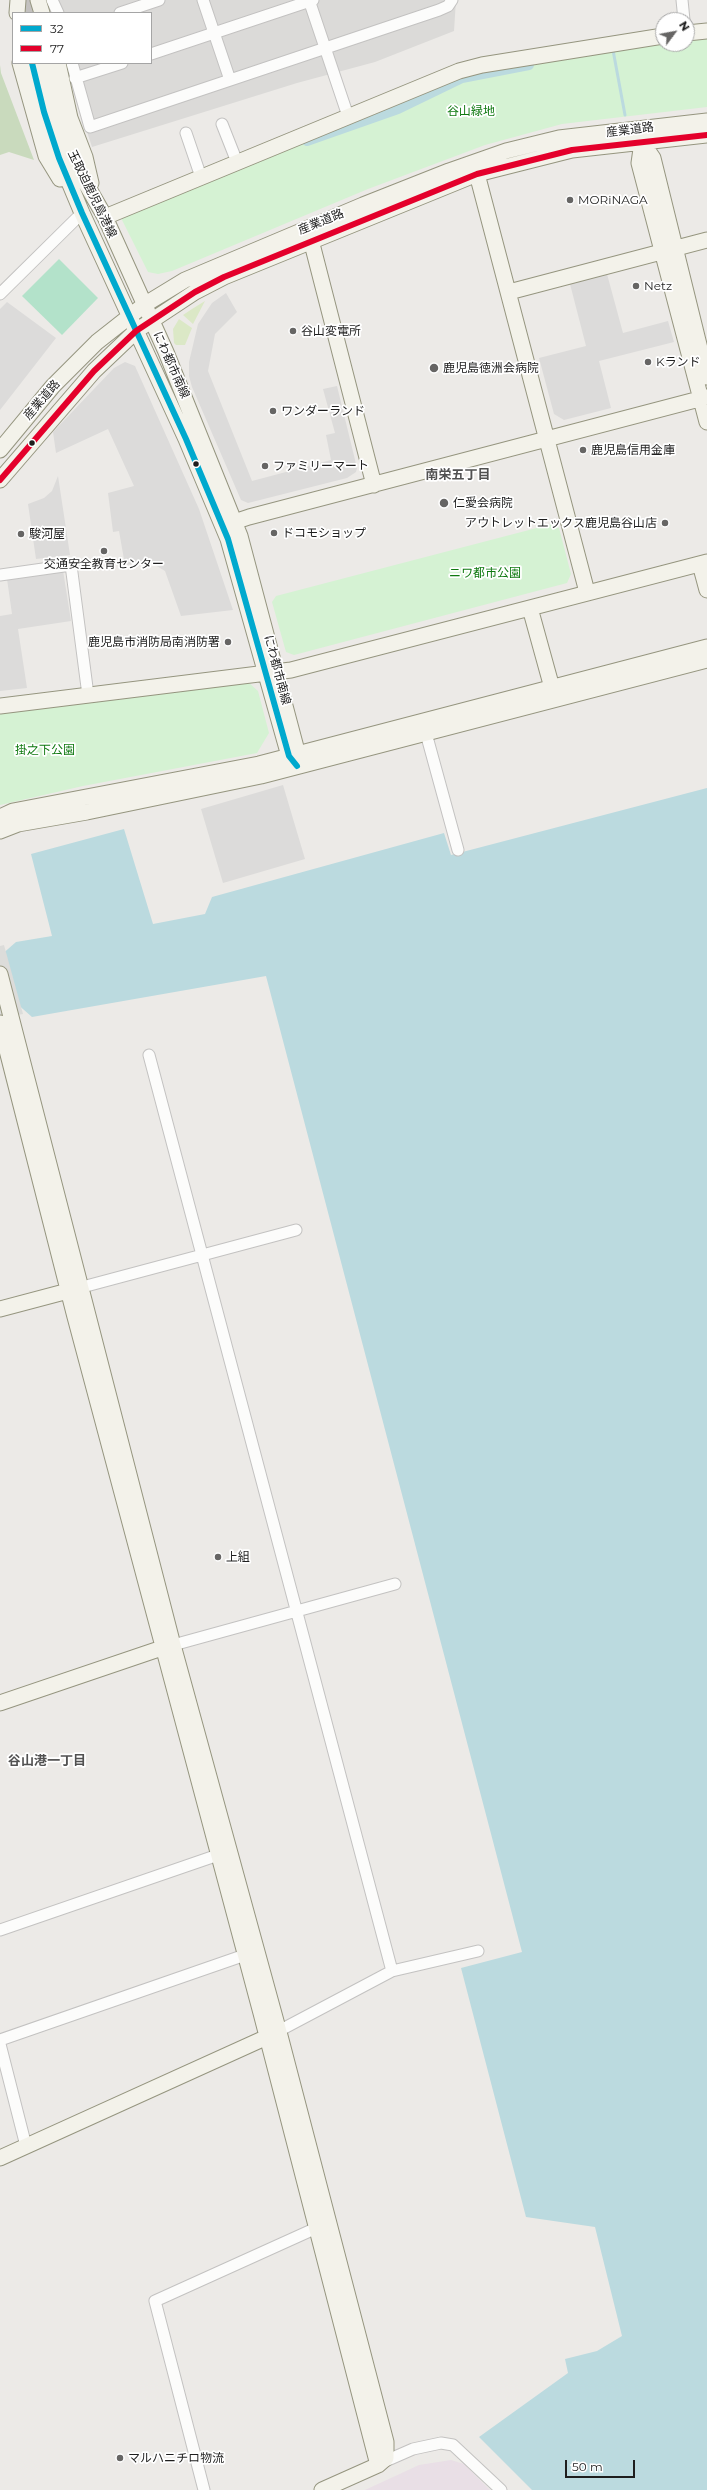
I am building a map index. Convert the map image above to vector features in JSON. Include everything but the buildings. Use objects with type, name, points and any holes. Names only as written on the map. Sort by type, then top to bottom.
[{"type":"street","points":[[17,12],[18,0]]},
{"type":"street","points":[[38,0],[42,12]]},
{"type":"street","points":[[52,0],[58,12]]},
{"type":"street","points":[[123,12],[159,0]]},
{"type":"street","points":[[203,0],[230,80]]},
{"type":"street","points":[[152,54],[310,0],[348,116]]},
{"type":"street","points":[[72,64],[74,78],[90,127],[440,10],[448,6],[452,0]]},
{"type":"street","points":[[682,0],[683,12]]},
{"type":"street","points":[[695,32],[707,30]]},
{"type":"street","points":[[104,217],[459,71],[482,65],[655,37]]},
{"type":"street","points":[[0,294],[82,214],[46,156],[20,64]]},
{"type":"street","name":"玉取迫鹿児島港線","points":[[32,64],[55,145],[82,214],[136,330]]},
{"type":"street","name":"玉取迫鹿児島港線","points":[[45,64],[73,161],[95,198],[151,320]]},
{"type":"street","points":[[58,64],[70,118],[85,158],[95,198]]},
{"type":"street","points":[[74,78],[119,64]]},
{"type":"street","name":"産業道路","points":[[0,479],[94,371],[136,330],[218,280],[311,240],[477,174],[572,150],[707,121]]},
{"type":"street","points":[[222,124],[237,162]]},
{"type":"street","points":[[186,133],[200,177]]},
{"type":"street","points":[[641,135],[639,163],[669,250],[707,376]]},
{"type":"street","name":"産業道路","points":[[0,450],[53,386],[97,342],[129,315],[186,280],[230,260],[474,162],[559,138],[641,135],[707,135]]},
{"type":"street","points":[[477,174],[587,592]]},
{"type":"street","points":[[311,240],[374,485]]},
{"type":"street","points":[[509,292],[707,240]]},
{"type":"street","points":[[669,250],[704,398],[707,422]]},
{"type":"street","name":"にわ都市南線","points":[[151,320],[187,400],[228,524],[247,603],[272,673],[295,759]]},
{"type":"street","name":"にわ都市南線","points":[[136,330],[186,439],[228,524]]},
{"type":"street","points":[[228,524],[704,398]]},
{"type":"street","points":[[0,706],[291,670],[587,592],[704,563],[707,590]]},
{"type":"street","points":[[0,575],[70,566],[88,695]]},
{"type":"street","points":[[530,608],[553,693]]},
{"type":"street","points":[[0,816],[13,811],[259,764],[295,759],[425,728],[553,693],[707,647]]},
{"type":"street","points":[[553,693],[707,660]]},
{"type":"street","points":[[425,728],[458,850]]},
{"type":"street","points":[[0,831],[18,824],[223,784],[295,759]]},
{"type":"street","points":[[0,974],[4,1028],[75,1289],[168,1646],[273,2034],[322,2225],[378,2465]]},
{"type":"street","points":[[4,1028],[75,1289]]},
{"type":"street","points":[[149,1055],[392,1971]]},
{"type":"street","points":[[0,1309],[296,1230]]},
{"type":"street","points":[[0,1703],[168,1646],[297,1609],[395,1584]]},
{"type":"street","points":[[168,1646],[218,1855],[245,1955],[273,2034]]},
{"type":"street","points":[[0,1930],[218,1855]]},
{"type":"street","points":[[0,2158],[273,2034],[392,1971],[478,1951]]},
{"type":"street","points":[[0,2040],[245,1955]]},
{"type":"street","points":[[0,2044],[26,2146]]},
{"type":"street","points":[[204,2490],[155,2301],[322,2225]]},
{"type":"street","points":[[322,2490],[413,2449],[441,2443],[453,2445],[501,2490]]},
{"type":"shaded area","points":[[48,0],[456,0],[454,31],[375,62],[297,83],[92,147],[71,83],[67,64],[152,64],[152,12],[54,12]]},
{"type":"shaded area","points":[[607,274],[623,333],[668,321],[674,342],[599,361],[611,408],[564,420],[554,414],[539,358],[586,346],[570,284]]},
{"type":"shaded area","points":[[226,293],[237,312],[215,334],[208,371],[252,481],[331,460],[326,435],[335,433],[323,389],[337,386],[357,468],[356,472],[347,478],[248,503],[241,500],[192,387],[189,376],[189,362],[198,324],[212,303]]},
{"type":"shaded area","points":[[7,302],[56,338],[0,410],[0,309]]},
{"type":"shaded area","points":[[125,362],[135,366],[199,509],[233,610],[181,616],[165,571],[150,562],[125,565],[119,531],[113,532],[108,493],[134,486],[108,429],[56,453],[53,432],[114,368]]},
{"type":"shaded area","points":[[58,476],[70,555],[36,559],[28,504],[44,498],[52,491]]},
{"type":"shaded area","points":[[62,564],[71,621],[18,629],[27,688],[0,691],[0,616],[12,614],[6,572]]},
{"type":"shaded area","points":[[283,785],[305,859],[223,883],[201,809]]},
{"type":"shaded area","points":[[451,2460],[464,2464],[490,2490],[365,2490],[419,2465]]},
{"type":"green space","name":"谷山緑地","points":[[707,35],[707,107],[562,124],[485,145],[368,189],[172,271],[158,274],[148,272],[119,214],[462,76],[537,61],[655,42],[655,52],[695,52],[695,36]]},
{"type":"green space","points":[[0,65],[1,73],[34,160],[9,152],[0,155]]},
{"type":"green space","points":[[59,259],[98,298],[62,335],[22,296]]},
{"type":"green space","points":[[205,301],[193,324],[183,315],[192,309]]},
{"type":"green space","points":[[179,319],[192,328],[185,345],[176,345],[174,343],[173,329]]},
{"type":"green space","name":"ニワ都市公園","points":[[552,524],[559,528],[571,574],[567,583],[294,655],[286,652],[272,602],[276,596]]},
{"type":"green space","name":"掛之下公園","points":[[248,682],[258,691],[269,733],[257,753],[83,786],[0,805],[0,712]]},
{"type":"water","points":[[707,788],[707,2490],[532,2490],[479,2437],[568,2373],[565,2359],[597,2351],[622,2336],[595,2227],[526,2217],[461,1968],[522,1952],[266,976],[32,1017],[15,1002],[0,956],[16,942],[52,936],[31,854],[124,829],[153,924],[205,914],[212,897],[444,833],[451,855]]},
{"type":"pier","points":[[4,945],[23,1014],[0,1018],[0,946]]},
{"type":"waterway","points":[[613,50],[625,115]]},
{"type":"waterway","points":[[307,141],[398,109],[462,78],[529,65]]},
{"type":"tunnel","points":[[25,0],[26,12]]},
{"type":"transit line","name":"32","points":[[32,64],[44,112],[59,158],[82,213],[186,439],[228,539],[289,756],[297,766]]},
{"type":"transit line","name":"77","points":[[0,480],[94,371],[136,331],[195,292],[224,277],[477,174],[572,150],[707,135]]},
{"type":"place","name":"MORiNAGA","points":[[570,200]]},
{"type":"place","name":"Netz","points":[[636,286]]},
{"type":"place","name":"谷山変電所","points":[[293,331]]},
{"type":"place","name":"Kランド","points":[[648,362]]},
{"type":"place","name":"鹿児島徳洲会病院","points":[[434,368]]},
{"type":"place","name":"ワンダーランド","points":[[273,411]]},
{"type":"place","name":"鹿児島信用金庫","points":[[583,450]]},
{"type":"place","name":"ファミリーマート","points":[[265,466]]},
{"type":"place","name":"仁愛会病院","points":[[444,503]]},
{"type":"place","name":"アウトレットエックス鹿児島谷山店","points":[[665,523]]},
{"type":"place","name":"ドコモショップ","points":[[274,533]]},
{"type":"place","name":"駿河屋","points":[[21,534]]},
{"type":"place","name":"交通安全教育センター","points":[[104,551]]},
{"type":"place","name":"鹿児島市消防局南消防署","points":[[228,642]]},
{"type":"place","name":"上組","points":[[218,1557]]},
{"type":"place","name":"マルハニチロ物流","points":[[120,2458]]},
{"type":"district","name":"南栄五丁目","points":[[458,475]]},
{"type":"district","name":"谷山港一丁目","points":[[47,1761]]}]
